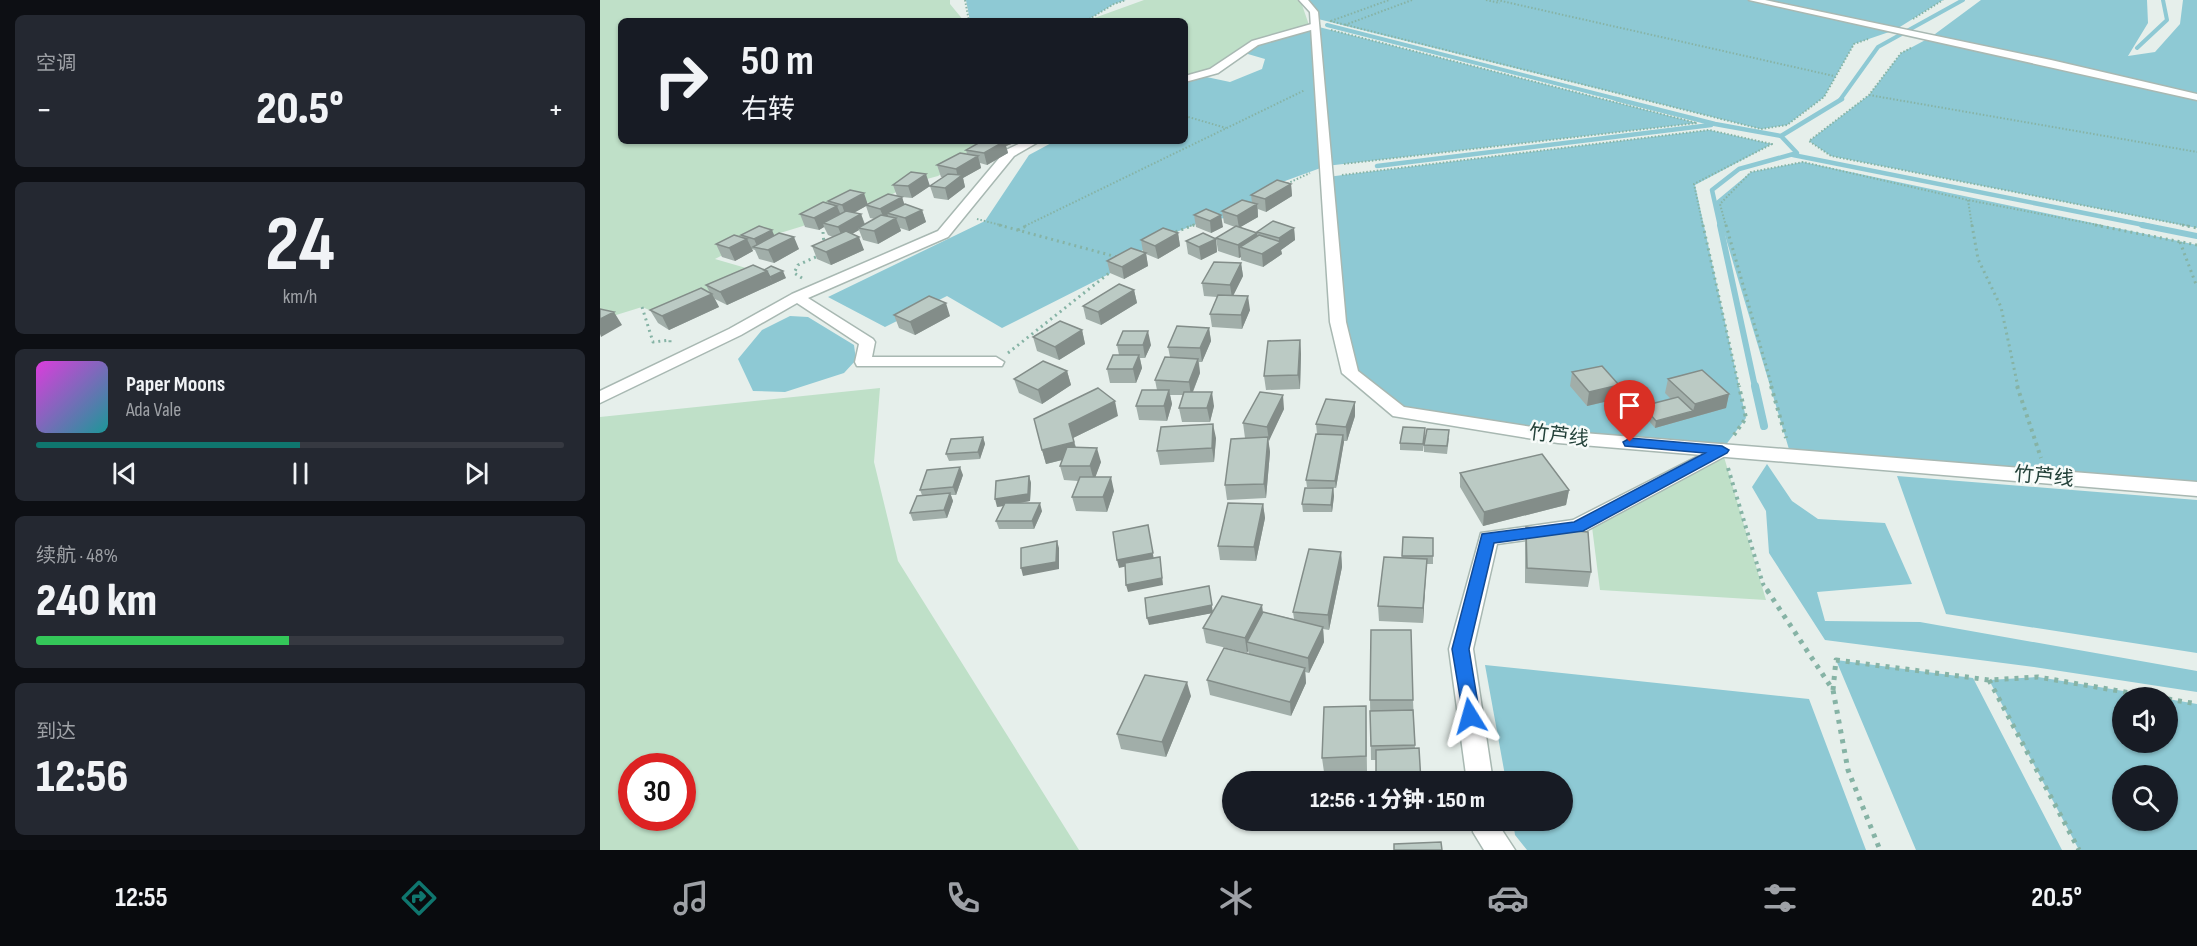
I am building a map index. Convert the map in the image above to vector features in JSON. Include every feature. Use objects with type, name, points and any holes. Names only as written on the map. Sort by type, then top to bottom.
[{"type":"street","name":"竹芦线","points":[[1303,0],[1325,23],[1319,83],[1338,322],[1350,373],[1400,412],[1558,437],[2197,489]]},
{"type":"street","points":[[1753,0],[1931,37],[2197,97]]},
{"type":"street","points":[[1188,78],[1214,70],[1255,43],[1325,23]]},
{"type":"street","points":[[600,398],[735,332],[797,297],[943,234],[1010,153],[1029,144]]},
{"type":"street","points":[[797,297],[867,342],[863,362],[996,362]]},
{"type":"street","points":[[1478,771],[1461,649],[1488,538],[1577,527],[1722,450]]},
{"type":"street","points":[[1487,831],[1501,850]]},
{"type":"path","points":[[965,0],[968,18]]},
{"type":"path","points":[[1091,18],[1114,4],[1126,0]]},
{"type":"path","points":[[1325,23],[1389,0]]},
{"type":"path","points":[[1345,25],[1412,0]]},
{"type":"path","points":[[1486,0],[1559,14]]},
{"type":"path","points":[[1497,0],[1834,76]]},
{"type":"path","points":[[1325,23],[1345,25],[1761,129],[1787,125],[1824,97],[1854,44],[1898,30],[1943,0]]},
{"type":"path","points":[[1283,186],[1326,172],[1697,123],[1325,23]]},
{"type":"path","points":[[1931,37],[1901,53],[1869,95],[1809,141],[1831,156],[2197,228]]},
{"type":"path","points":[[1018,230],[1319,83]]},
{"type":"path","points":[[1869,95],[2197,152]]},
{"type":"path","points":[[1188,117],[1226,129]]},
{"type":"path","points":[[1326,172],[1709,130],[1772,144],[1694,184],[1746,418],[1722,450],[1763,584],[1833,690]]},
{"type":"path","points":[[1791,456],[1720,204],[1751,172],[1803,162],[1968,200],[2197,245]]},
{"type":"path","points":[[1968,200],[1978,258],[2001,308],[2015,379],[2048,477]]},
{"type":"path","points":[[959,214],[1127,260]]},
{"type":"path","points":[[1164,237],[1204,221]]},
{"type":"path","points":[[818,288],[794,273],[798,265],[825,253],[823,232]]},
{"type":"path","points":[[2179,242],[2197,287]]},
{"type":"path","points":[[996,362],[1118,267]]},
{"type":"path","points":[[642,307],[653,342],[670,340],[670,364]]},
{"type":"path","points":[[1880,850],[1848,770],[1833,690],[1836,660],[1989,680],[2038,677],[2112,690]]},
{"type":"path","points":[[1989,680],[2079,850]]},
{"type":"path","points":[[2178,701],[2197,704]]},
{"type":"green space","points":[[600,0],[950,0],[950,4],[962,18],[618,18],[618,144],[987,144],[938,176],[912,183],[875,204],[855,200],[803,226],[744,244],[715,259],[746,268],[740,281],[664,316],[642,307],[600,320]]},
{"type":"green space","points":[[1144,0],[1297,0],[1301,2],[1309,25],[1254,40],[1214,71],[1188,77],[1188,18],[1094,18]]},
{"type":"green space","points":[[880,388],[874,462],[898,561],[1079,850],[600,850],[600,417]]},
{"type":"green space","points":[[1722,450],[1766,600],[1600,590],[1591,519]]},
{"type":"water","points":[[966,0],[1126,0],[1114,4],[1091,18],[969,18]]},
{"type":"water","points":[[1303,0],[1943,0],[1895,30],[1854,44],[1824,97],[1787,125],[1761,129],[1314,18]]},
{"type":"water","points":[[1981,0],[2147,0],[2148,23],[2128,56],[2155,52],[2180,24],[2183,0],[2197,0],[2197,228],[1831,156],[1809,141],[1869,95],[1901,53],[1931,37]]},
{"type":"water","points":[[1315,26],[1697,123],[1326,166],[1285,181],[1232,217],[1204,221],[1164,237],[1109,274],[1002,328],[947,296],[885,327],[828,297],[985,221],[1029,155],[1049,144],[1188,144],[1188,77],[1197,75],[1230,82],[1262,69],[1265,59],[1241,52],[1255,43]]},
{"type":"water","points":[[1709,130],[1772,144],[1695,185],[1746,418],[1722,450],[1558,437],[1399,412],[1350,373],[1327,177]]},
{"type":"water","points":[[1803,162],[2197,245],[2197,489],[1791,456],[1715,202],[1751,172]]},
{"type":"water","points":[[790,316],[808,317],[854,345],[856,360],[844,373],[785,392],[753,391],[738,359],[762,330]]},
{"type":"water","points":[[1767,464],[1792,501],[1818,519],[1885,523],[1912,584],[1817,592],[1825,621],[1920,622],[2197,671],[2197,692],[2178,689],[2178,687],[1825,640],[1769,553],[1766,511],[1752,487]]},
{"type":"water","points":[[1897,476],[2197,500],[2197,653],[1946,614]]},
{"type":"water","points":[[1836,660],[1973,678],[2062,850],[1916,850]]},
{"type":"water","points":[[1485,665],[1809,699],[1866,850],[1527,850],[1514,831],[1573,831],[1573,771],[1504,771]]},
{"type":"water","points":[[2038,677],[2112,689],[2112,753],[2178,753],[2178,701],[2197,704],[2197,850],[2079,850],[1989,680]]},
{"type":"building","points":[[977,144],[1000,144],[984,153],[966,150]]},
{"type":"building","points":[[960,153],[978,156],[956,169],[937,165]]},
{"type":"building","points":[[911,172],[926,174],[908,186],[893,185]]},
{"type":"building","points":[[948,174],[962,175],[945,188],[930,186]]},
{"type":"building","points":[[1277,180],[1291,184],[1265,199],[1251,195]]},
{"type":"building","points":[[850,190],[864,193],[842,205],[828,201]]},
{"type":"building","points":[[888,194],[902,197],[880,209],[866,205]]},
{"type":"building","points":[[1242,200],[1257,204],[1237,216],[1222,211]]},
{"type":"building","points":[[823,202],[837,206],[814,218],[800,214]]},
{"type":"building","points":[[905,204],[922,210],[905,218],[887,213]]},
{"type":"building","points":[[1206,209],[1221,215],[1210,221],[1194,215]]},
{"type":"building","points":[[846,211],[861,214],[838,227],[823,223]]},
{"type":"building","points":[[881,215],[896,218],[874,231],[858,228]]},
{"type":"building","points":[[1273,221],[1294,228],[1279,238],[1257,232]]},
{"type":"building","points":[[759,226],[772,230],[754,239],[741,235]]},
{"type":"building","points":[[1236,226],[1257,233],[1238,245],[1216,238]]},
{"type":"building","points":[[1163,228],[1178,233],[1155,246],[1141,240]]},
{"type":"building","points":[[846,231],[859,237],[826,252],[812,246]]},
{"type":"building","points":[[779,233],[794,237],[768,250],[753,247]]},
{"type":"building","points":[[1203,233],[1216,239],[1199,247],[1186,241]]},
{"type":"building","points":[[734,235],[747,239],[729,248],[716,244]]},
{"type":"building","points":[[1259,235],[1281,242],[1262,254],[1240,247]]},
{"type":"building","points":[[1131,248],[1146,253],[1122,267],[1107,261]]},
{"type":"building","points":[[1214,262],[1241,263],[1230,285],[1202,283]]},
{"type":"building","points":[[753,265],[767,271],[720,292],[706,285]]},
{"type":"building","points":[[771,266],[783,271],[770,277],[764,270]]},
{"type":"building","points":[[1119,284],[1134,290],[1098,312],[1083,306]]},
{"type":"building","points":[[701,288],[712,294],[662,316],[650,310]]},
{"type":"building","points":[[1218,295],[1248,296],[1241,315],[1210,314]]},
{"type":"building","points":[[929,296],[946,303],[910,322],[894,315]]},
{"type":"building","points":[[600,309],[614,312],[600,319]]},
{"type":"building","points":[[1060,321],[1082,330],[1055,347],[1033,337]]},
{"type":"building","points":[[1177,326],[1209,328],[1200,348],[1168,347]]},
{"type":"building","points":[[1123,331],[1148,331],[1143,345],[1117,345]]},
{"type":"building","points":[[1300,340],[1298,375],[1264,376],[1268,341]]},
{"type":"building","points":[[1113,355],[1139,355],[1133,369],[1107,369]]},
{"type":"building","points":[[1165,357],[1198,359],[1189,382],[1155,380]]},
{"type":"building","points":[[1043,361],[1067,371],[1038,390],[1014,379]]},
{"type":"building","points":[[1602,366],[1619,385],[1589,392],[1572,372]]},
{"type":"building","points":[[1702,370],[1729,394],[1695,404],[1668,379]]},
{"type":"building","points":[[1098,388],[1115,401],[1069,424],[1074,442],[1042,450],[1034,419]]},
{"type":"building","points":[[1142,390],[1169,390],[1164,406],[1136,406]]},
{"type":"building","points":[[1184,392],[1212,392],[1207,408],[1179,408]]},
{"type":"building","points":[[1260,392],[1283,395],[1267,427],[1243,423]]},
{"type":"building","points":[[1678,397],[1693,411],[1656,421],[1643,406]]},
{"type":"building","points":[[1326,399],[1355,402],[1346,427],[1316,424]]},
{"type":"building","points":[[1213,424],[1212,448],[1157,451],[1161,427]]},
{"type":"building","points":[[1403,427],[1425,428],[1423,444],[1400,443]]},
{"type":"building","points":[[1427,429],[1449,430],[1447,446],[1424,445]]},
{"type":"building","points":[[1316,434],[1343,435],[1335,481],[1306,480]]},
{"type":"building","points":[[983,437],[978,452],[946,454],[951,439]]},
{"type":"building","points":[[1268,437],[1264,484],[1225,485],[1231,439]]},
{"type":"building","points":[[1067,447],[1097,448],[1090,466],[1060,466]]},
{"type":"building","points":[[1542,454],[1569,490],[1484,512],[1460,473]]},
{"type":"building","points":[[960,467],[953,487],[920,490],[927,470]]},
{"type":"building","points":[[1029,476],[1028,494],[995,499],[996,481]]},
{"type":"building","points":[[1080,477],[1111,477],[1103,497],[1072,497]]},
{"type":"building","points":[[1305,488],[1333,488],[1331,505],[1302,504]]},
{"type":"building","points":[[950,493],[944,510],[910,513],[917,496]]},
{"type":"building","points":[[1005,503],[1040,503],[1032,521],[996,521]]},
{"type":"building","points":[[1228,503],[1263,504],[1254,547],[1218,546]]},
{"type":"building","points":[[1148,525],[1153,553],[1117,560],[1113,532]]},
{"type":"building","points":[[1526,527],[1588,532],[1591,572],[1527,568]]},
{"type":"building","points":[[1403,537],[1433,538],[1433,556],[1402,556]]},
{"type":"building","points":[[1057,541],[1056,562],[1021,568],[1021,548]]},
{"type":"building","points":[[1309,549],[1341,552],[1328,615],[1293,612]]},
{"type":"building","points":[[1160,557],[1162,578],[1126,585],[1125,563]]},
{"type":"building","points":[[1384,557],[1427,559],[1423,608],[1378,606]]},
{"type":"building","points":[[1209,586],[1212,605],[1147,618],[1145,598]]},
{"type":"building","points":[[1222,596],[1262,605],[1245,638],[1203,628]]},
{"type":"building","points":[[1263,612],[1323,627],[1308,658],[1247,642]]},
{"type":"building","points":[[1371,630],[1411,630],[1413,700],[1370,700]]},
{"type":"building","points":[[1224,648],[1305,668],[1290,702],[1207,680]]},
{"type":"building","points":[[1145,675],[1187,682],[1162,742],[1117,734]]},
{"type":"building","points":[[1366,706],[1366,756],[1322,758],[1324,707]]},
{"type":"building","points":[[1413,710],[1415,745],[1371,746],[1370,711]]},
{"type":"building","points":[[1419,748],[1420,771],[1376,771],[1376,750]]},
{"type":"building","points":[[1441,842],[1442,850],[1394,850],[1394,844]]},
{"type":"waterway","points":[[1840,100],[1878,47],[1963,0]]},
{"type":"waterway","points":[[2137,48],[2167,20],[2163,0]]},
{"type":"waterway","points":[[1327,25],[1621,100]]},
{"type":"waterway","points":[[1616,99],[1715,124],[1781,136]]},
{"type":"waterway","points":[[1781,136],[1842,99]]},
{"type":"waterway","points":[[1377,166],[1711,125]]},
{"type":"waterway","points":[[1720,226],[1712,190],[1739,169],[1797,153],[1781,136]]},
{"type":"waterway","points":[[1793,155],[2149,226]]},
{"type":"waterway","points":[[1720,225],[1755,387]]},
{"type":"waterway","points":[[2142,225],[2197,236]]},
{"type":"waterway","points":[[1755,386],[1764,426]]},
{"type":"route","points":[[1470,716],[1461,649],[1488,538],[1577,527],[1722,450],[1630,442]]}]
